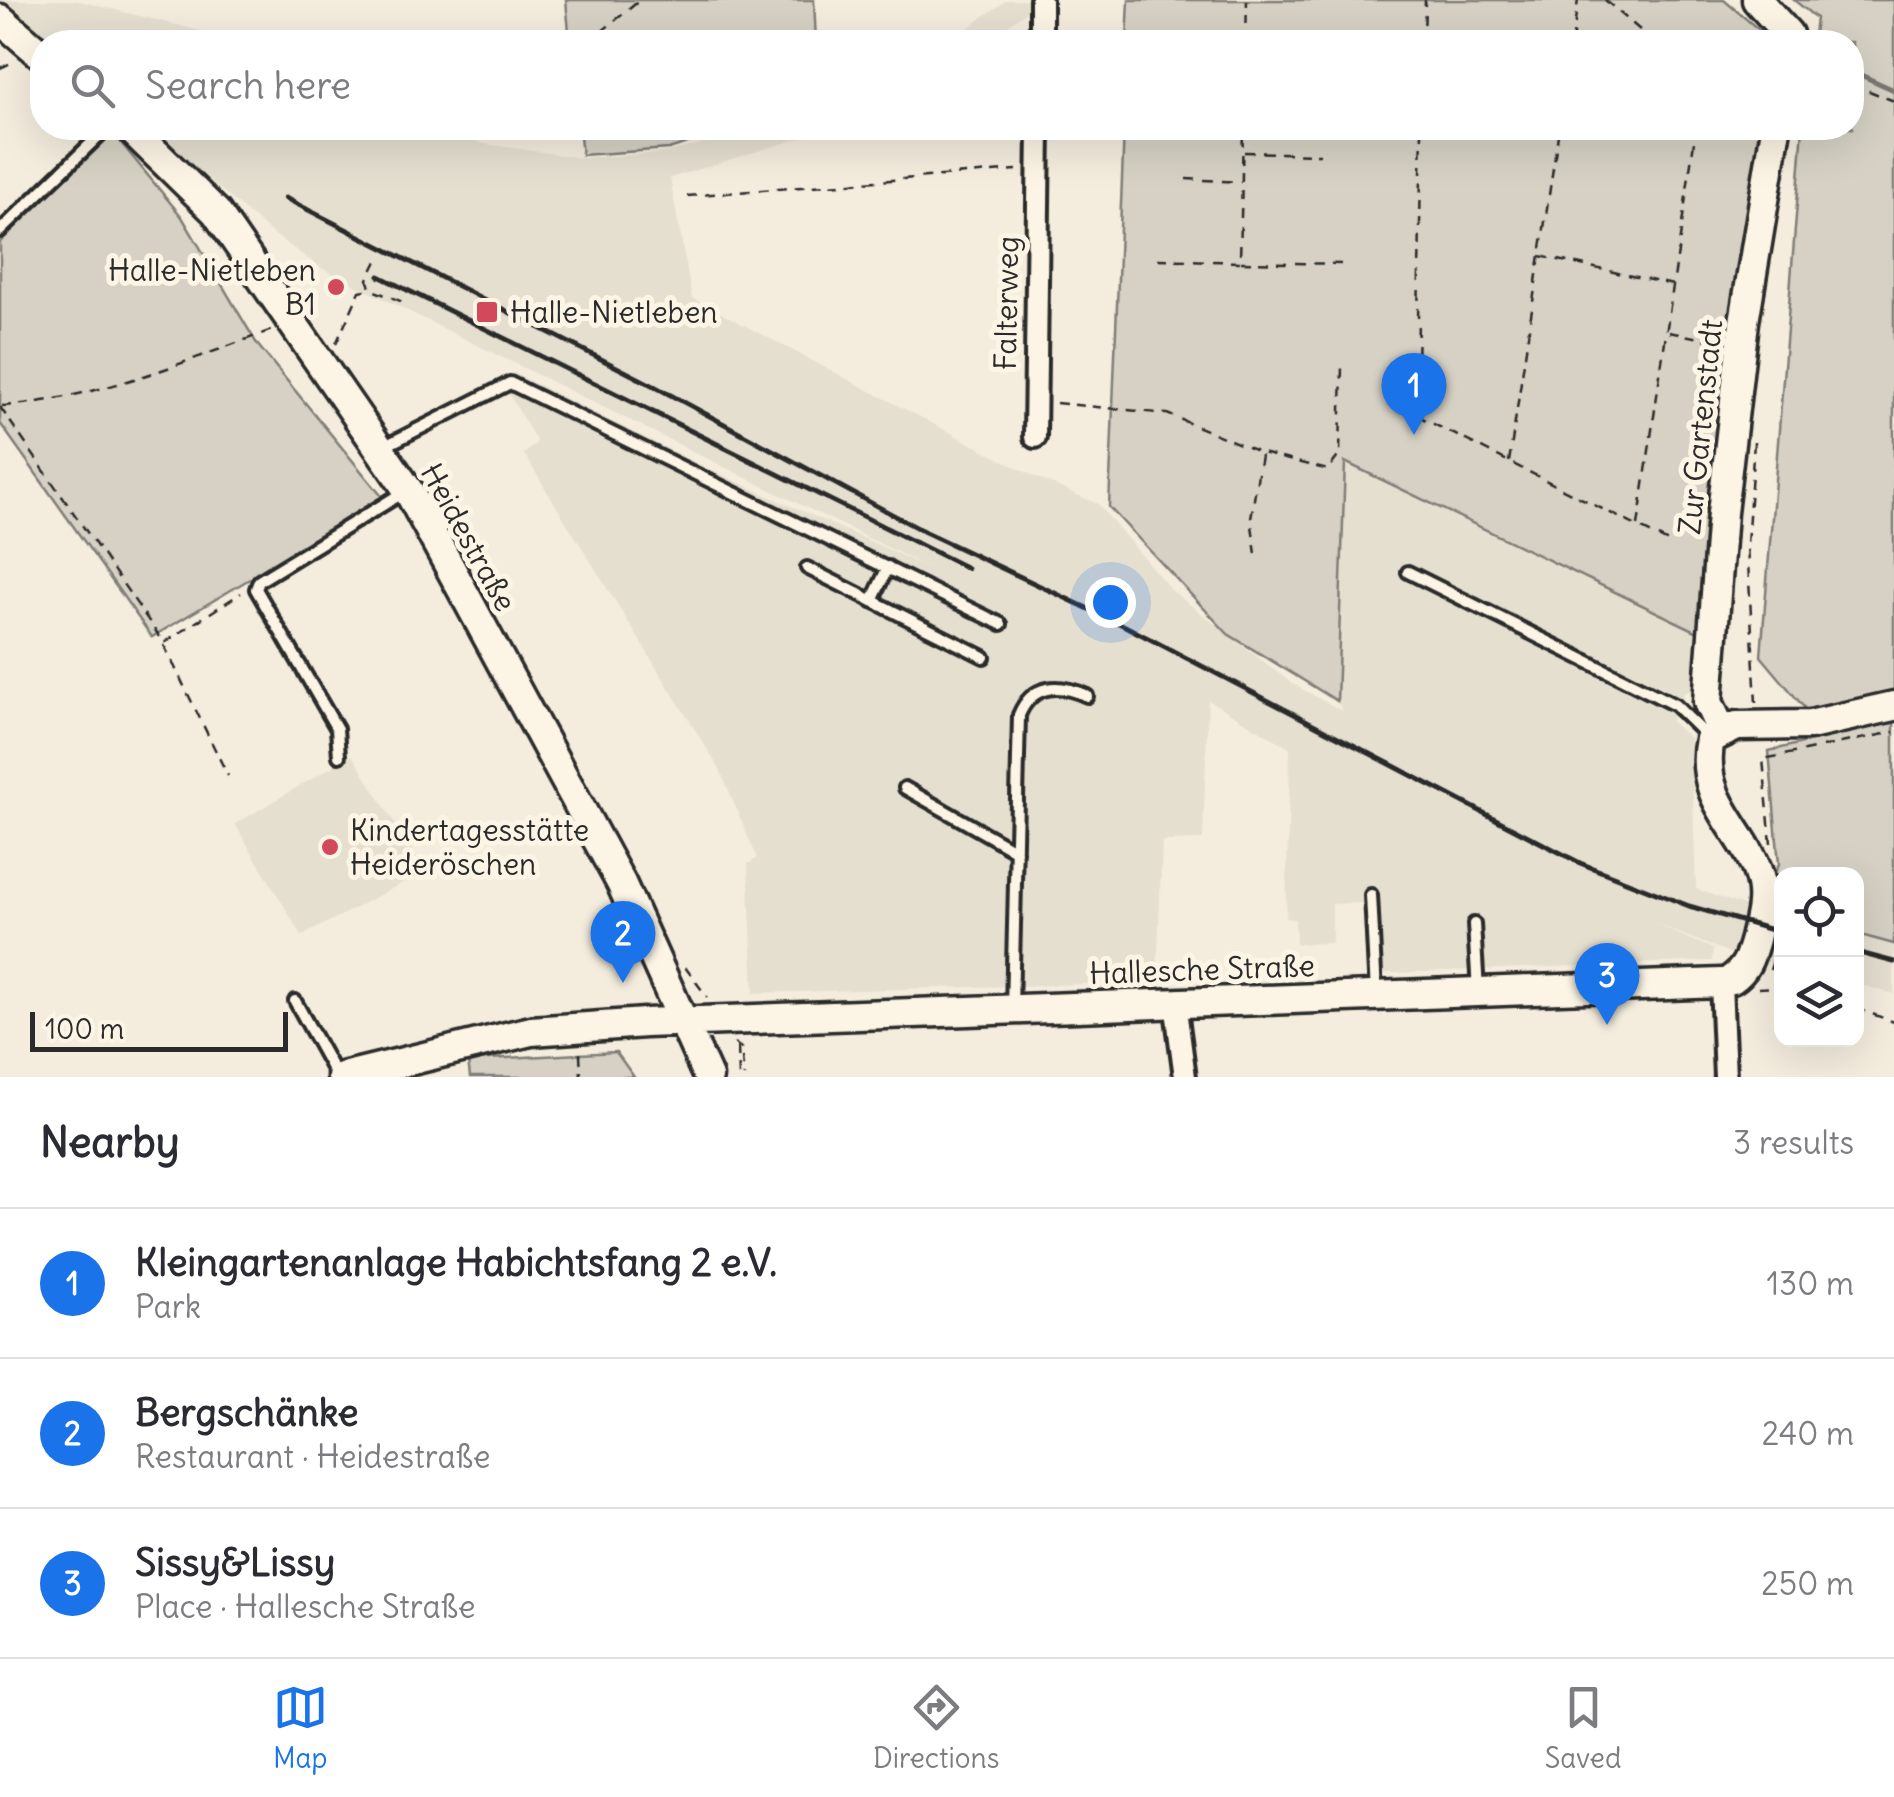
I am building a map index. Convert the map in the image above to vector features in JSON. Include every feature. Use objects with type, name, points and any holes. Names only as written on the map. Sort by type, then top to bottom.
[{"type":"street","points":[[1041,30],[1042,0]]},
{"type":"street","points":[[1757,0],[1784,30]]},
{"type":"street","points":[[0,19],[30,45]]},
{"type":"street","name":"Heidestraße","points":[[142,140],[216,212],[408,490],[622,882],[708,1077]]},
{"type":"street","name":"Falterweg","points":[[1036,437],[1040,140]]},
{"type":"street","name":"Zur Gartenstadt","points":[[1716,736],[1708,702],[1722,514],[1742,344],[1774,140]]},
{"type":"street","points":[[1724,1077],[1726,981],[1745,968],[1762,903],[1761,881],[1710,786],[1706,760],[1716,736],[1737,726],[1810,726],[1894,706]]},
{"type":"street","name":"Hallesche Straße","points":[[340,1077],[531,1031],[1726,981]]},
{"type":"street","points":[[1176,1002],[1184,1077]]},
{"type":"lane","points":[[0,232],[95,140]]},
{"type":"lane","points":[[380,448],[510,384],[1001,624]]},
{"type":"lane","points":[[339,756],[337,730],[257,598],[260,581],[408,490]]},
{"type":"lane","points":[[872,600],[888,567]]},
{"type":"lane","points":[[806,568],[984,657]]},
{"type":"lane","points":[[1408,572],[1676,705],[1716,736]]},
{"type":"lane","points":[[1012,1010],[1019,715],[1034,692],[1046,688],[1071,689],[1087,696]]},
{"type":"lane","points":[[905,788],[1016,851]]},
{"type":"lane","points":[[1371,894],[1376,995]]},
{"type":"lane","points":[[1474,924],[1478,992]]},
{"type":"lane","points":[[295,1001],[340,1077]]},
{"type":"path","points":[[603,30],[640,0]]},
{"type":"path","points":[[1246,30],[1247,0]]},
{"type":"path","points":[[1424,0],[1424,30]]},
{"type":"path","points":[[1574,30],[1578,0]]},
{"type":"path","points":[[1605,0],[1640,30]]},
{"type":"path","points":[[1864,89],[1894,101]]},
{"type":"path","points":[[1240,262],[1244,140]]},
{"type":"path","points":[[1422,140],[1416,415],[1674,544]]},
{"type":"path","points":[[1509,462],[1557,140]]},
{"type":"path","points":[[1638,526],[1694,140]]},
{"type":"path","points":[[1243,152],[1320,154]]},
{"type":"path","points":[[687,196],[995,169],[1039,170]]},
{"type":"path","points":[[1186,179],[1242,182]]},
{"type":"path","points":[[1539,256],[1675,286]]},
{"type":"path","points":[[1158,259],[1344,264]]},
{"type":"path","points":[[370,288],[368,279],[377,262]]},
{"type":"path","points":[[326,367],[360,291],[370,288],[408,304]]},
{"type":"path","points":[[228,776],[164,644],[1,407],[67,398],[153,374],[292,323]]},
{"type":"path","points":[[1669,332],[1742,344]]},
{"type":"path","points":[[1035,401],[1168,414],[1262,453],[1328,470],[1340,454],[1342,366]]},
{"type":"path","points":[[1755,434],[1748,545],[1772,856]]},
{"type":"path","points":[[1256,554],[1252,518],[1262,453]]},
{"type":"path","points":[[164,644],[260,581]]},
{"type":"path","points":[[1763,760],[1894,732]]},
{"type":"path","points":[[678,954],[700,992],[713,999]]},
{"type":"path","points":[[1864,1011],[1894,1022]]},
{"type":"path","points":[[580,1046],[581,1077]]},
{"type":"path","points":[[739,1046],[741,1077]]},
{"type":"shaded area","points":[[0,0],[75,0],[196,30],[30,33],[0,7]]},
{"type":"shaded area","points":[[566,0],[814,0],[815,30],[569,30]]},
{"type":"shaded area","points":[[1007,0],[1033,0],[1033,6],[1002,30],[965,30]]},
{"type":"shaded area","points":[[1129,0],[1724,0],[1759,30],[1128,30]]},
{"type":"shaded area","points":[[1794,0],[1894,0],[1894,691],[1807,711],[1761,656],[1802,140],[1864,140],[1864,30],[1814,30],[1816,18]]},
{"type":"shaded area","points":[[106,140],[119,140],[182,217],[257,344],[384,499],[152,637],[0,423],[0,242]]},
{"type":"shaded area","points":[[162,140],[474,140],[582,158],[665,153],[716,140],[794,140],[670,178],[692,298],[1035,477],[1098,504],[1171,590],[1290,682],[1342,711],[1337,701],[1344,461],[1698,632],[1694,691],[1684,692],[1671,721],[1691,739],[1696,889],[1774,913],[1774,964],[1737,956],[1650,922],[1713,949],[1712,961],[1367,974],[1362,903],[1332,904],[1332,943],[1296,944],[1295,919],[1286,918],[1290,748],[1208,700],[1203,840],[1162,841],[1157,982],[754,993],[748,864],[757,858],[720,770],[524,454],[537,442],[507,391],[514,373],[700,465],[927,567],[321,268],[273,234]]},
{"type":"shaded area","points":[[580,140],[696,140],[669,149],[582,155]]},
{"type":"shaded area","points":[[1124,140],[1759,140],[1725,343],[1698,632],[1345,462],[1337,701],[1228,634],[1109,507]]},
{"type":"shaded area","points":[[1894,721],[1894,944],[1864,936],[1864,867],[1778,867],[1769,751]]},
{"type":"shaded area","name":"Kindertagesstätte Heideröschen","points":[[352,755],[425,871],[302,936],[235,824]]},
{"type":"shaded area","points":[[1774,875],[1774,906],[1770,883]]},
{"type":"shaded area","points":[[1864,936],[1894,944],[1894,994],[1864,986]]},
{"type":"shaded area","points":[[616,1052],[634,1077],[470,1077],[468,1060]]},
{"type":"waterway","points":[[1864,76],[1894,90]]},
{"type":"railway","points":[[285,198],[652,385],[925,532],[1125,626],[1580,863],[1689,906],[1774,931]]},
{"type":"railway","points":[[379,276],[967,568]]},
{"type":"railway","points":[[1864,954],[1894,962]]},
{"type":"place","name":"Halle-Nietleben B1","points":[[336,287]]},
{"type":"place","name":"Halle-Nietleben","points":[[487,312]]},
{"type":"place","name":"Kleingartenanlage Habichtsfang 2 e.V.","points":[[1414,435]]},
{"type":"place","name":"Kindertagesstätte Heideröschen","points":[[330,847]]},
{"type":"place","name":"Bergschänke","points":[[623,983]]},
{"type":"place","name":"Sissy&Lissy","points":[[1607,1025]]}]
